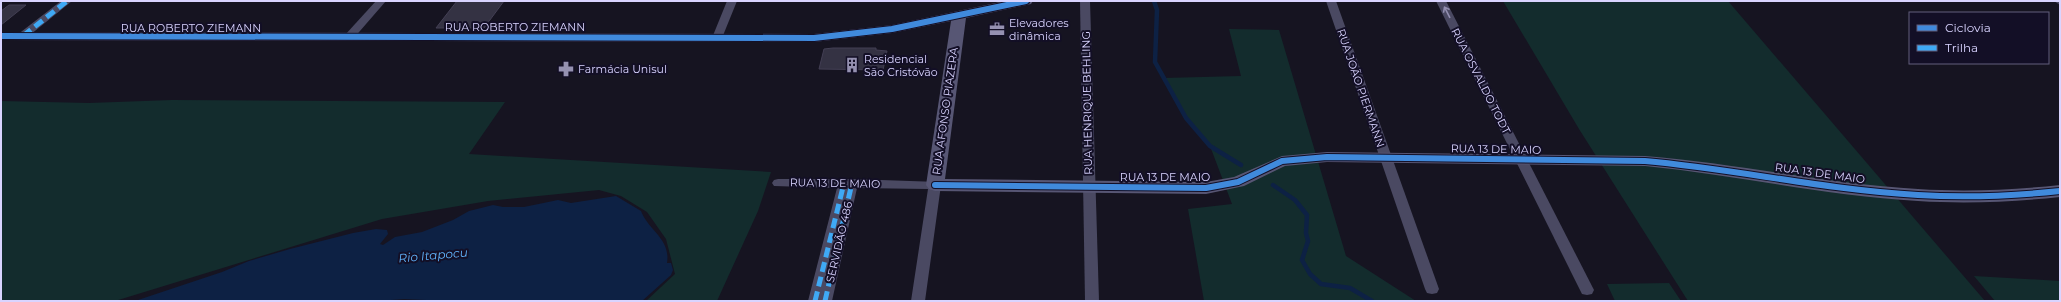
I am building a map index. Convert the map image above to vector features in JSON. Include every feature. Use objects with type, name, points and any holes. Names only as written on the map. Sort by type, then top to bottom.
[{"type":"main road","name":"RUA ROBERTO ZIEMANN","points":[[1,36],[767,39],[839,36],[892,29],[1026,1]]},
{"type":"main road","name":"RUA AFONSO PIAZERA","points":[[935,185],[959,15]]},
{"type":"main road","name":"RUA 13 DE MAIO","points":[[935,185],[1206,188],[1238,182],[1272,165],[1293,159],[1327,157],[1674,163],[1907,195],[1995,197],[2060,192]]},
{"type":"street","points":[[22,37],[67,1]]},
{"type":"street","points":[[350,38],[381,1]]},
{"type":"street","points":[[717,38],[732,1]]},
{"type":"street","name":"RUA HENRIQUE BEHLING","points":[[1085,1],[1092,301]]},
{"type":"street","name":"RUA JOÃO PIERMANN","points":[[1331,1],[1432,289]]},
{"type":"street","name":"RUA OSVALDO TODT","points":[[1441,1],[1587,290]]},
{"type":"street","name":"RUA 13 DE MAIO","points":[[778,183],[935,185]]},
{"type":"street","points":[[815,301],[848,183]]},
{"type":"street","name":"SERVIDÃO 486","points":[[825,301],[848,183]]},
{"type":"street","name":"RUA AFONSO PIAZERA","points":[[918,301],[935,185]]},
{"type":"green space","points":[[1503,1],[1728,1],[1985,301],[1688,301],[1579,129]]},
{"type":"green space","points":[[1229,29],[1279,30],[1346,256],[1416,301],[1204,301],[1188,209],[1232,204],[1210,146],[1186,118],[1164,78],[1241,76]]},
{"type":"green space","points":[[172,100],[505,102],[469,154],[771,172],[758,211],[717,301],[646,301],[675,274],[666,239],[647,212],[621,196],[599,190],[488,201],[382,219],[115,301],[1,301],[1,101],[89,103]]},
{"type":"green space","points":[[1974,276],[2060,281],[2060,301],[1995,301]]},
{"type":"green space","points":[[1669,283],[1681,301],[1615,301],[1607,284]]},
{"type":"water","name":"Rio Itapocu","points":[[616,196],[641,211],[644,218],[666,247],[667,263],[671,263],[673,270],[671,275],[642,301],[447,301],[404,299],[378,301],[135,301],[222,272],[249,261],[353,233],[376,229],[387,230],[388,234],[380,244],[383,245],[395,237],[422,232],[453,220],[469,211],[493,205],[503,207],[524,207],[558,200],[571,203]]},
{"type":"building","points":[[457,1],[504,1],[484,28],[436,28]]},
{"type":"building","points":[[9,5],[26,5],[1,25],[1,11]]},
{"type":"building","name":"Residencial São Cristóvão","points":[[876,48],[876,50],[887,51],[883,70],[819,69],[824,49]]},
{"type":"waterway","points":[[1154,1],[1157,10],[1155,62],[1186,118],[1210,146],[1241,165]]},
{"type":"waterway","points":[[1273,185],[1295,200],[1307,215],[1306,233],[1308,241],[1302,260],[1310,274],[1321,284],[1350,288],[1372,301]]},
{"type":"marked path","points":[[23,36],[67,1]]},
{"type":"marked path","points":[[815,301],[844,183]]},
{"type":"marked path","points":[[825,301],[852,183]]},
{"type":"cycle path","points":[[1,36],[814,38],[892,29],[1026,1]]},
{"type":"cycle path","points":[[935,185],[1206,188],[1238,182],[1282,161],[1327,157],[1645,161],[1679,164],[1821,185],[1917,195],[1965,197],[2012,196],[2060,191]]},
{"type":"place","name":"Elevadores dinâmica","points":[[997,29]]},
{"type":"place","name":"Residencial São Cristóvão","points":[[852,65]]},
{"type":"place","name":"Farmácia Unisul","points":[[566,69]]}]
